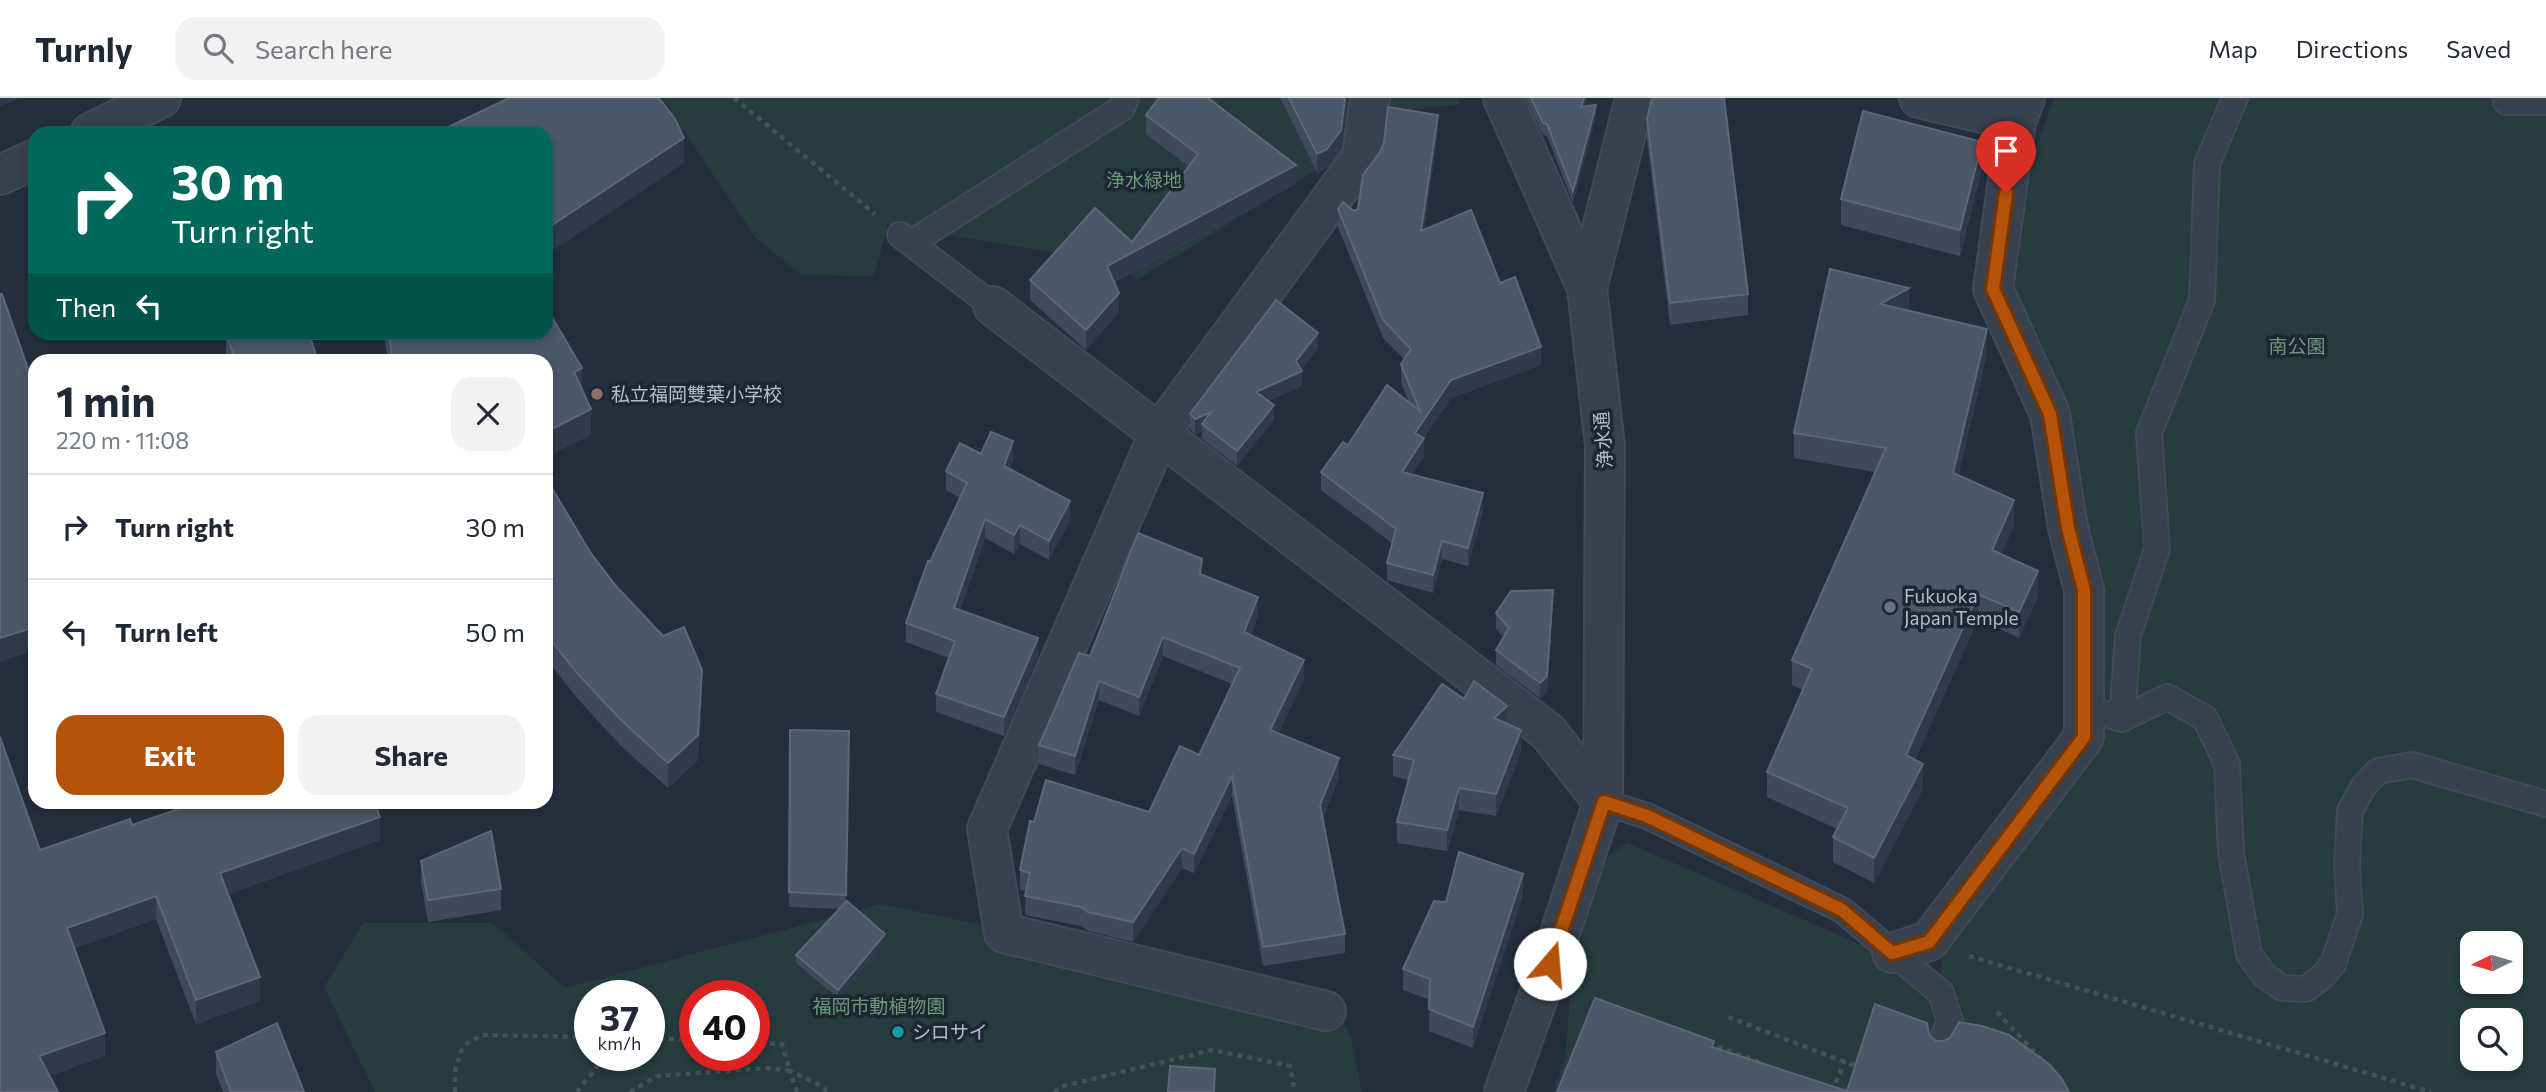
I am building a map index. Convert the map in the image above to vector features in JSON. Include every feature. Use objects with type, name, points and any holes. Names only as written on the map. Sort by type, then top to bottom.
[{"type":"street","points":[[104,126],[161,98]]},
{"type":"street","points":[[1326,1010],[1004,933],[987,829],[1159,434],[1362,157],[1370,98]]},
{"type":"street","name":"浄水通","points":[[1503,98],[1587,288],[1605,446],[1604,802],[1504,1092]]},
{"type":"street","points":[[1587,288],[1635,98]]},
{"type":"street","points":[[1892,953],[1929,942],[2084,737],[2084,590],[2068,528],[2050,414],[1993,289],[2020,109],[1919,98]]},
{"type":"street","points":[[0,175],[28,162]]},
{"type":"street","points":[[993,306],[1548,732],[1604,802]]},
{"type":"lane","points":[[993,306],[905,239],[1122,108],[1126,98]]},
{"type":"lane","points":[[2122,719],[2128,636],[2157,548],[2149,433],[2202,300],[2207,164],[2235,98]]},
{"type":"lane","points":[[2504,99],[2546,102]]},
{"type":"lane","points":[[2082,707],[2122,719],[2167,697],[2205,718],[2227,764],[2231,853],[2249,954],[2264,975],[2282,988],[2305,989],[2322,977],[2333,964],[2350,914],[2347,866],[2350,811],[2363,787],[2378,771],[2412,765],[2546,804]]},
{"type":"lane","points":[[1604,802],[1647,816],[1842,910],[1941,993],[1951,1021],[1941,1042]]},
{"type":"path","points":[[734,98],[905,239]]},
{"type":"path","points":[[1929,942],[1941,948],[2431,1092]]},
{"type":"path","points":[[1997,1012],[2043,1063]]},
{"type":"path","points":[[1728,1017],[1859,1067]]},
{"type":"path","points":[[455,1092],[455,1070],[463,1046],[482,1035],[574,1037]]},
{"type":"path","points":[[1703,1055],[1707,1043],[1768,1066]]},
{"type":"path","points":[[770,1044],[782,1044],[797,1092]]},
{"type":"path","points":[[1055,1092],[1064,1086],[1212,1050],[1290,1066],[1295,1092]]},
{"type":"path","points":[[1820,1084],[1833,1089],[1845,1061]]},
{"type":"path","points":[[630,1092],[658,1076],[768,1068],[790,1071],[822,1086],[827,1092]]},
{"type":"path","points":[[577,1092],[593,1071]]},
{"type":"green space","name":"浄水緑地","points":[[662,98],[1458,98],[1459,105],[1417,108],[1137,280],[1116,263],[888,225],[874,276],[801,275],[755,237]]},
{"type":"green space","name":"南公園","points":[[2054,98],[2546,98],[2546,1092],[1553,1092],[1565,1058],[1572,974],[1600,870],[1609,855],[1628,843],[1940,979],[1940,953],[2095,744],[2006,283],[2024,181]]},
{"type":"green space","name":"福岡市動植物園","points":[[881,904],[1056,940],[1343,1021],[1351,1038],[1362,1092],[375,1092],[324,987],[363,923],[493,923],[565,988],[574,986],[574,1071],[665,1071],[665,980],[595,980]]},
{"type":"building","points":[[509,98],[658,98],[675,119],[684,138],[553,224],[553,126],[451,126]]},
{"type":"building","points":[[1159,98],[1208,98],[1296,165],[1107,266],[1119,293],[1086,330],[1030,280],[1095,208],[1132,242],[1198,154],[1146,115]]},
{"type":"building","points":[[1289,98],[1345,99],[1341,130],[1327,149],[1317,154]]},
{"type":"building","points":[[1531,98],[1584,98],[1581,107],[1596,105],[1573,191],[1547,124],[1543,123]]},
{"type":"building","points":[[1652,98],[1724,98],[1748,294],[1670,303],[1647,119]]},
{"type":"building","points":[[1388,107],[1438,115],[1421,231],[1471,210],[1500,283],[1515,277],[1541,347],[1451,380],[1415,433],[1424,438],[1402,472],[1483,493],[1468,548],[1442,541],[1433,575],[1387,563],[1396,529],[1321,472],[1343,442],[1348,445],[1387,385],[1420,411],[1401,364],[1411,349],[1383,320],[1338,209],[1343,202],[1354,211],[1358,209],[1363,175],[1384,143]]},
{"type":"building","points":[[1863,111],[1982,142],[1960,230],[1841,199]]},
{"type":"building","points":[[1830,269],[1909,288],[1880,304],[1987,329],[1953,473],[2014,500],[1992,550],[2038,571],[2019,612],[1978,594],[1906,755],[1923,764],[1874,858],[1833,837],[1848,808],[1767,772],[1812,669],[1792,660],[1886,448],[1794,433]]},
{"type":"building","points":[[2,294],[28,369],[28,629],[0,638]]},
{"type":"building","points":[[1276,300],[1318,333],[1296,361],[1302,371],[1256,392],[1274,405],[1237,451],[1202,424],[1211,412],[1195,419],[1190,414]]},
{"type":"building","points":[[553,319],[582,368],[574,372],[591,409],[553,428],[553,354],[392,354],[389,340],[553,340]]},
{"type":"building","points":[[228,340],[311,340],[316,354],[233,354]]},
{"type":"building","points":[[991,432],[1013,441],[1004,466],[1070,501],[1049,541],[1020,525],[1014,535],[985,519],[954,608],[1038,638],[1004,717],[936,694],[955,641],[906,623],[928,561],[930,562],[967,483],[946,471],[960,443],[981,454]]},
{"type":"building","points":[[553,490],[590,552],[616,586],[663,636],[684,627],[702,670],[698,735],[668,763],[621,720],[553,643]]},
{"type":"building","points":[[1138,533],[1202,559],[1200,574],[1258,597],[1244,632],[1304,660],[1270,730],[1339,758],[1320,805],[1345,934],[1263,947],[1232,776],[1194,854],[1182,848],[1133,922],[1088,912],[1081,907],[1025,896],[1030,873],[1020,870],[1030,821],[1034,822],[1046,780],[1149,812],[1180,746],[1199,755],[1240,668],[1163,637],[1139,697],[1099,681],[1075,756],[1039,745],[1079,653],[1090,656]]},
{"type":"building","points":[[1553,590],[1547,676],[1540,683],[1496,650],[1509,628],[1496,613],[1511,591]]},
{"type":"building","points":[[1474,681],[1507,706],[1494,718],[1521,730],[1496,794],[1459,788],[1447,830],[1397,822],[1414,760],[1393,755],[1442,684],[1464,699]]},
{"type":"building","points":[[790,730],[849,731],[846,895],[789,892]]},
{"type":"building","points":[[0,737],[40,850],[130,819],[132,825],[179,809],[377,809],[380,817],[220,873],[260,977],[196,1000],[156,896],[67,928],[105,1033],[39,1056],[58,1092],[0,1092]]},
{"type":"building","points":[[491,831],[501,889],[428,900],[421,861]]},
{"type":"building","points":[[1459,852],[1523,874],[1473,1027],[1429,1009],[1430,979],[1403,969],[1434,901],[1446,902]]},
{"type":"building","points":[[847,901],[885,934],[838,990],[796,955]]},
{"type":"building","points":[[1595,998],[1714,1041],[1712,1047],[1847,1091],[1875,1004],[1927,1023],[1929,1035],[1936,1041],[1950,1038],[1959,1022],[2009,1035],[2050,1065],[2069,1092],[1557,1092]]},
{"type":"building","points":[[277,1023],[304,1092],[231,1092],[216,1052]]},
{"type":"building","points":[[1170,1066],[1215,1069],[1214,1092],[1168,1092]]},
{"type":"place","name":"私立福岡雙葉小学校","points":[[597,394]]},
{"type":"place","name":"Fukuoka Japan Temple","points":[[1890,607]]},
{"type":"place","name":"シロサイ","points":[[898,1032]]},
{"type":"route","points":[[1550,964],[1604,802],[1647,816],[1842,910],[1892,953],[1929,942],[2084,737],[2084,590],[2068,528],[2050,414],[1993,289],[2006,193]]}]
